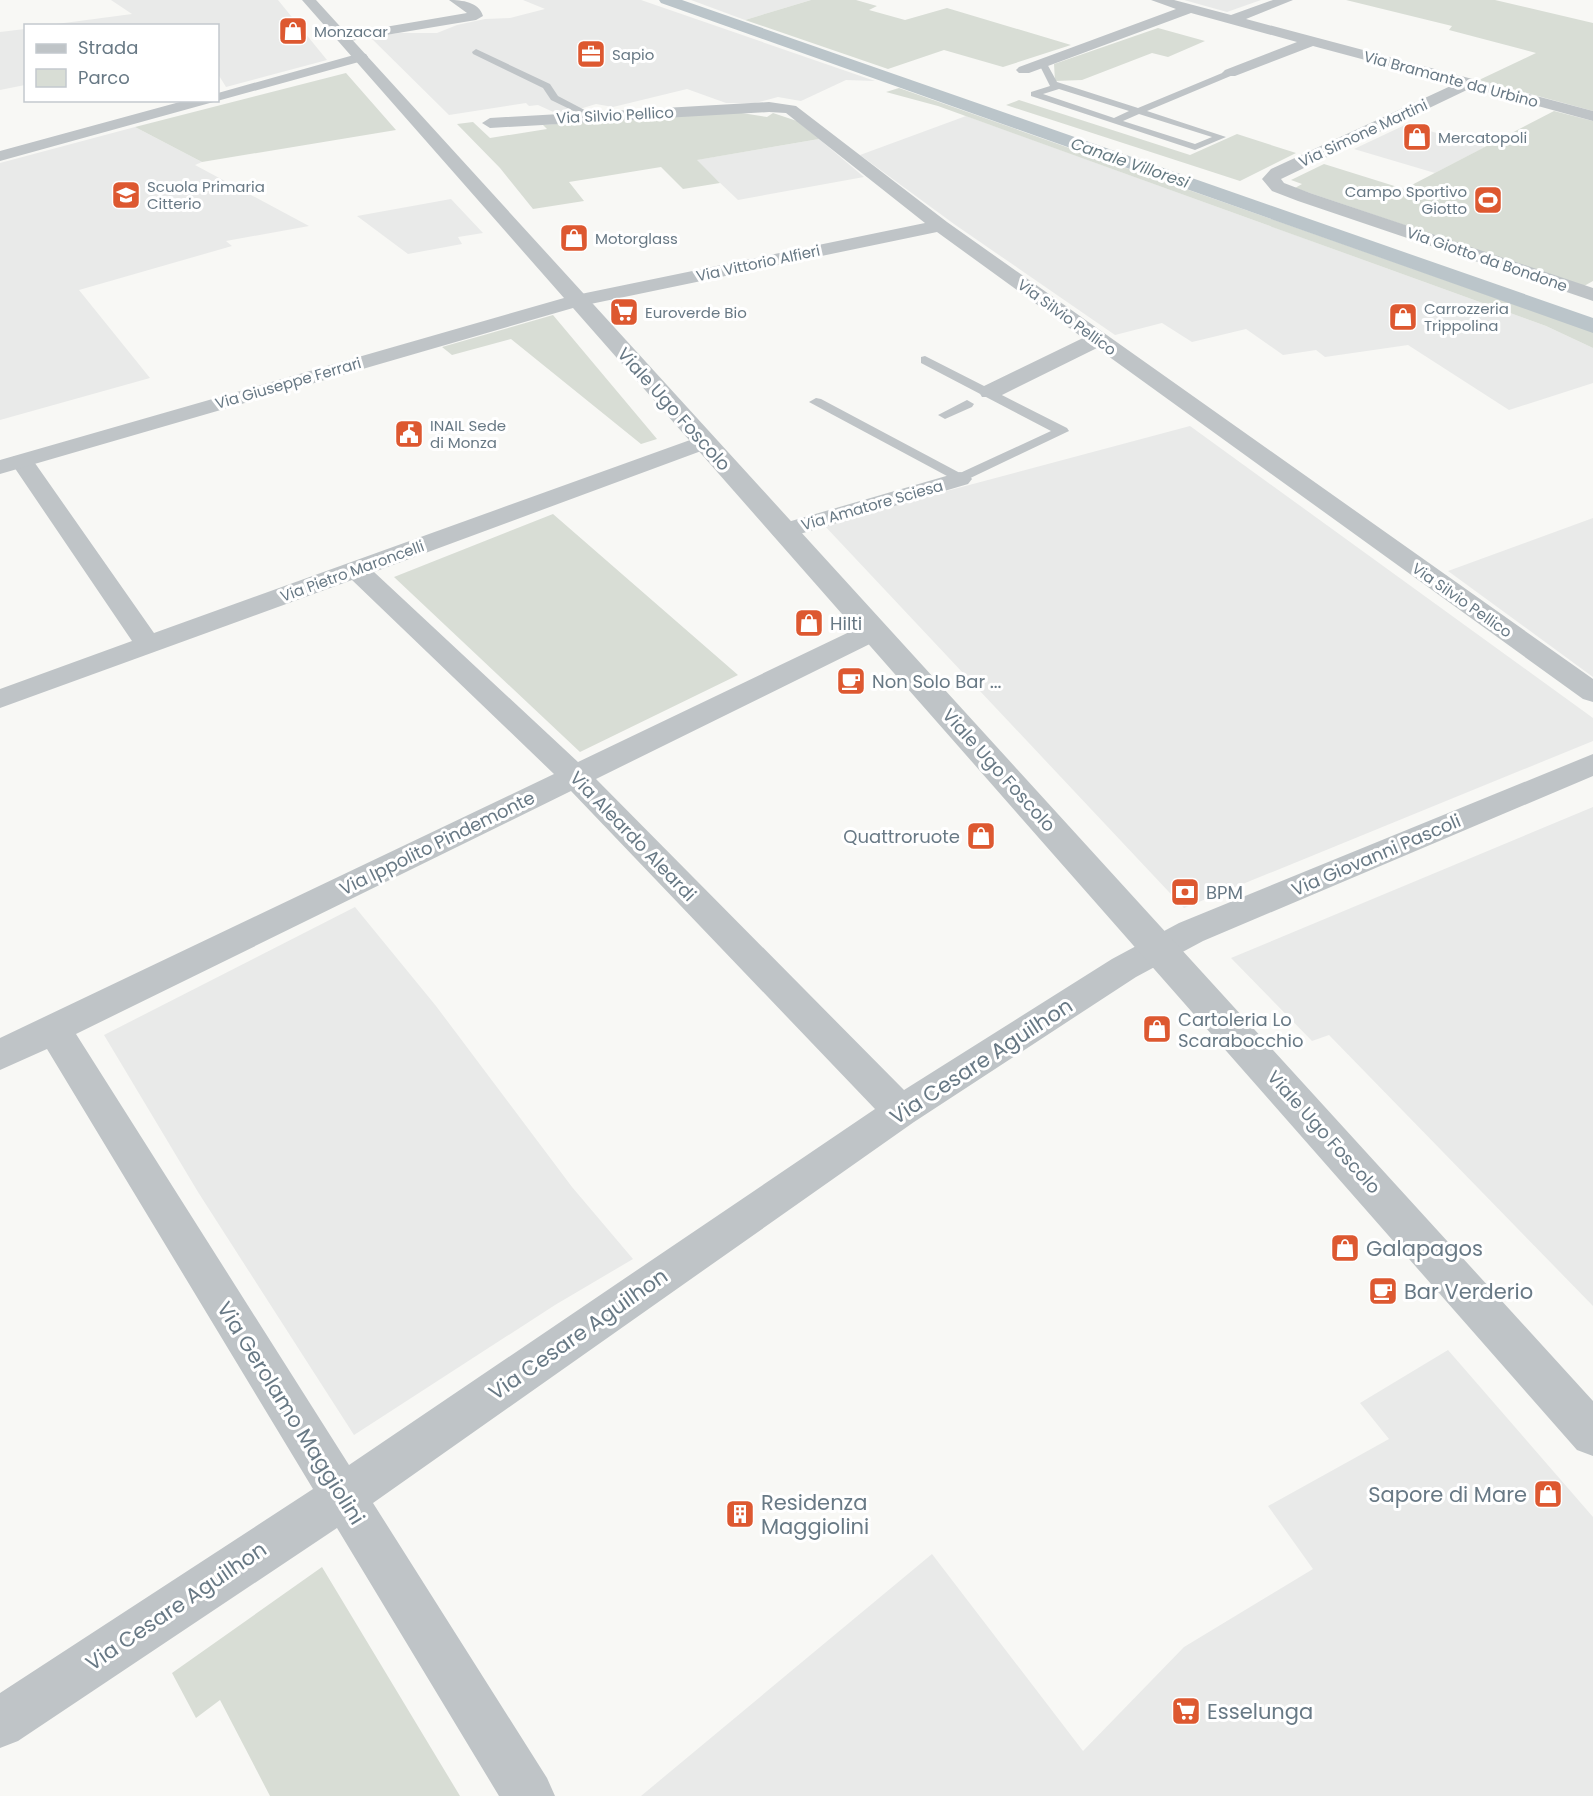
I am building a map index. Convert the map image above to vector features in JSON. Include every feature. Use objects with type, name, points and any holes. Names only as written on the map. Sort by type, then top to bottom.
[{"type":"street","name":"Viale Ugo Foscolo","points":[[309,0],[576,301],[1160,948],[1593,1434]]},
{"type":"street","points":[[344,38],[476,16],[476,13],[456,0]]},
{"type":"street","name":"Via Bramante da Urbino","points":[[1158,0],[1593,116]]},
{"type":"street","points":[[1230,20],[1286,0]]},
{"type":"street","points":[[1024,70],[1189,9]]},
{"type":"street","points":[[1230,73],[1309,42]]},
{"type":"street","points":[[219,98],[313,71],[364,61]]},
{"type":"street","name":"Via Simone Martini","points":[[1278,187],[1270,179],[1277,173],[1468,84]]},
{"type":"street","points":[[0,156],[200,102]]},
{"type":"street","name":"Via Silvio Pellico","points":[[490,123],[769,107],[790,110],[940,226],[1593,693]]},
{"type":"street","name":"Via Giotto da Bondone","points":[[1278,187],[1593,295]]},
{"type":"street","name":"Via Vittorio Alfieri","points":[[576,301],[940,226]]},
{"type":"street","name":"Via Giuseppe Ferrari","points":[[11,464],[576,301]]},
{"type":"street","points":[[987,394],[1098,339]]},
{"type":"street","name":"Via Pietro Maroncelli","points":[[0,699],[704,442]]},
{"type":"street","points":[[11,464],[148,645]]},
{"type":"street","name":"Via Amatore Sciesa","points":[[783,531],[960,479]]},
{"type":"street","name":"Via Aleardo Aleardi","points":[[357,570],[576,776],[902,1111]]},
{"type":"street","name":"Via Ippolito Pindemonte","points":[[0,1055],[874,631]]},
{"type":"street","name":"Via Giovanni Pascoli","points":[[1160,948],[1191,932],[1593,764]]},
{"type":"street","name":"Via Cesare Aguilhon","points":[[0,1723],[342,1497],[902,1111],[1160,948]]},
{"type":"street","name":"Via Gerolamo Maggiolini","points":[[54,1029],[529,1796]]},
{"type":"lane","points":[[476,52],[547,86],[554,98],[591,116]]},
{"type":"lane","points":[[1042,62],[1053,84],[1221,136],[1195,147],[1034,94],[1058,86]]},
{"type":"lane","points":[[1114,121],[1230,73]]},
{"type":"lane","name":"Via Amatore Sciesa","points":[[816,402],[960,479],[1062,431],[925,360]]},
{"type":"lane","points":[[945,415],[967,404]]},
{"type":"shaded area","points":[[111,0],[278,0],[327,60],[226,87],[219,76],[219,24],[57,24],[132,14]]},
{"type":"shaded area","name":"Sapio","points":[[523,0],[641,0],[875,81],[846,80],[801,101],[778,97],[755,103],[726,103],[687,89],[613,107],[596,104],[560,115],[538,105],[529,106],[526,103],[449,115],[370,37],[399,33],[437,33],[457,25],[485,19],[510,18],[545,9]]},
{"type":"shaded area","points":[[691,0],[811,0],[745,20]]},
{"type":"shaded area","points":[[1184,0],[1261,0],[1227,12]]},
{"type":"shaded area","points":[[24,29],[24,85],[0,90],[0,32]]},
{"type":"shaded area","points":[[966,116],[1546,326],[1593,348],[1593,383],[1509,410],[1408,345],[1325,357],[1316,350],[1283,355],[1246,329],[1192,342],[1162,323],[1115,335],[954,224],[860,155]]},
{"type":"shaded area","points":[[1407,124],[1485,147],[1435,173],[1354,149]]},
{"type":"shaded area","name":"Scuola Primaria Citterio","points":[[135,127],[202,162],[195,165],[309,226],[226,241],[232,246],[79,290],[150,378],[0,420],[0,163]]},
{"type":"shaded area","points":[[819,139],[864,177],[738,200],[696,160]]},
{"type":"shaded area","points":[[451,199],[483,233],[458,237],[462,244],[408,254],[357,216]]},
{"type":"shaded area","points":[[1190,426],[1593,718],[1593,741],[1184,908],[823,524]]},
{"type":"shaded area","points":[[1593,518],[1593,677],[1448,571]]},
{"type":"shaded area","points":[[1593,807],[1593,1306],[1329,1035],[1312,1041],[1231,958]]},
{"type":"shaded area","points":[[355,907],[436,1006],[572,1187],[633,1259],[555,1305],[354,1435],[198,1192],[104,1035]]},
{"type":"shaded area","points":[[1448,1350],[1593,1517],[1593,1796],[641,1796],[932,1554],[1083,1751],[1184,1647],[1313,1569],[1268,1506],[1389,1439],[1360,1403]]},
{"type":"green space","points":[[811,0],[856,0],[877,6],[869,10],[905,20],[947,8],[1071,45],[1003,67],[944,50],[888,69],[745,20]]},
{"type":"green space","points":[[1346,0],[1495,0],[1593,23],[1593,111],[1479,80],[1536,53],[1449,30],[1452,26]]},
{"type":"green space","points":[[1158,28],[1205,41],[1168,57],[1152,53],[1082,80],[1055,81],[1054,64]]},
{"type":"green space","points":[[346,73],[396,130],[202,162],[135,127]]},
{"type":"green space","points":[[899,88],[1593,332],[1593,348],[1546,326],[938,106],[886,92]]},
{"type":"green space","points":[[1019,100],[1190,155],[1237,134],[1296,153],[1240,181],[1006,105]]},
{"type":"green space","points":[[729,111],[767,117],[773,113],[797,121],[819,139],[697,160],[720,183],[683,189],[661,167],[569,182],[584,201],[533,209],[500,168],[457,124],[473,122],[490,138],[547,129],[543,125]]},
{"type":"green space","name":"Campo Sportivo Giotto","points":[[1554,111],[1593,121],[1593,281],[1584,286],[1295,188],[1302,184],[1291,180],[1324,164],[1404,189]]},
{"type":"green space","points":[[553,315],[657,439],[641,444],[511,339],[452,355],[442,347]]},
{"type":"green space","points":[[553,514],[738,675],[580,752],[394,577]]},
{"type":"green space","points":[[322,1567],[460,1796],[270,1796],[220,1700],[196,1718],[172,1673]]},
{"type":"waterway","name":"Canale Villoresi","points":[[667,0],[1593,326]]},
{"type":"place","name":"Monzacar","points":[[293,31]]},
{"type":"place","name":"Sapio","points":[[591,54]]},
{"type":"place","name":"Mercatopoli","points":[[1417,137]]},
{"type":"place","name":"Scuola Primaria Citterio","points":[[126,195]]},
{"type":"place","name":"Campo Sportivo Giotto","points":[[1488,200]]},
{"type":"place","name":"Motorglass","points":[[574,238]]},
{"type":"place","name":"Euroverde Bio","points":[[624,312]]},
{"type":"place","name":"Carrozzeria Trippolina","points":[[1403,317]]},
{"type":"place","name":"INAIL Sede di Monza","points":[[409,434]]},
{"type":"place","name":"Hilti","points":[[809,623]]},
{"type":"place","name":"Non Solo Bar ...","points":[[851,681]]},
{"type":"place","name":"Quattroruote","points":[[981,836]]},
{"type":"place","name":"BPM","points":[[1185,892]]},
{"type":"place","name":"Cartoleria Lo Scarabocchio","points":[[1157,1029]]},
{"type":"place","name":"Galapagos","points":[[1345,1248]]},
{"type":"place","name":"Bar Verderio","points":[[1383,1291]]},
{"type":"place","name":"Sapore di Mare","points":[[1548,1494]]},
{"type":"place","name":"Residenza Maggiolini","points":[[740,1514]]},
{"type":"place","name":"Esselunga","points":[[1186,1711]]}]
